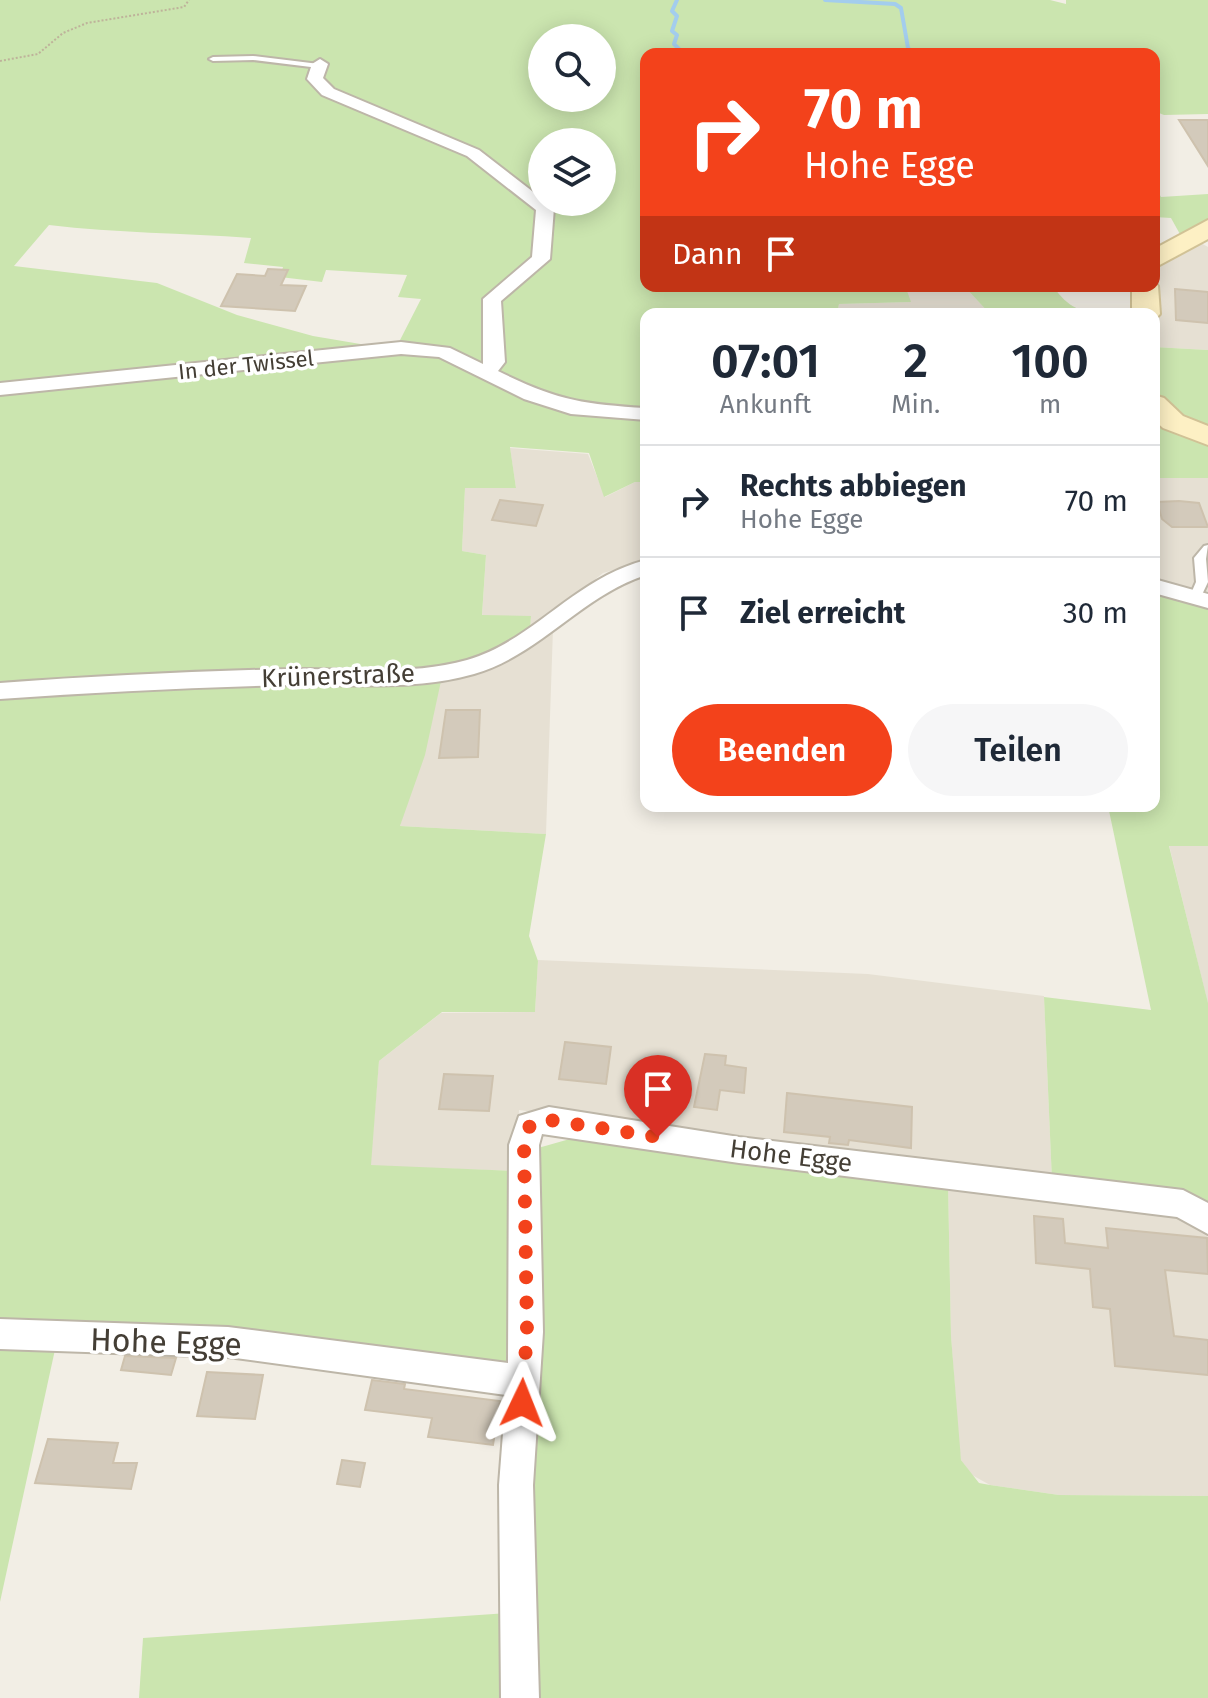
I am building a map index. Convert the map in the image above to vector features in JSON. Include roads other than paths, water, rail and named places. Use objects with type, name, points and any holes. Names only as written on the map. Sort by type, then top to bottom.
[{"type":"street","points":[[320,65],[315,79],[328,92],[473,153],[545,208],[541,259],[492,299],[495,362],[488,371]]},
{"type":"street","points":[[1160,256],[1208,228]]},
{"type":"street","name":"In der Twissel","points":[[0,389],[401,348],[443,352],[488,371],[531,395],[578,410],[640,414]]},
{"type":"street","points":[[1160,418],[1208,436]]},
{"type":"street","name":"Krünerstraße","points":[[0,691],[132,682],[417,674],[468,668],[517,648],[607,579],[640,569]]},
{"type":"street","points":[[1160,588],[1202,600]]},
{"type":"street","name":"Hohe Egge","points":[[520,1698],[516,1485],[523,1425],[522,1381],[527,1332],[524,1145],[530,1125],[549,1120],[739,1150],[1183,1204],[1208,1220]]},
{"type":"street","name":"Hohe Egge","points":[[0,1334],[228,1342],[522,1381]]},
{"type":"lane","points":[[213,59],[253,58],[320,65]]},
{"type":"lane","points":[[1202,600],[1200,558],[1208,549]]},
{"type":"waterway","points":[[677,0],[672,11],[677,16],[672,31],[677,35],[674,44],[678,48]]},
{"type":"waterway","points":[[825,0],[895,4],[901,8],[908,48]]}]
